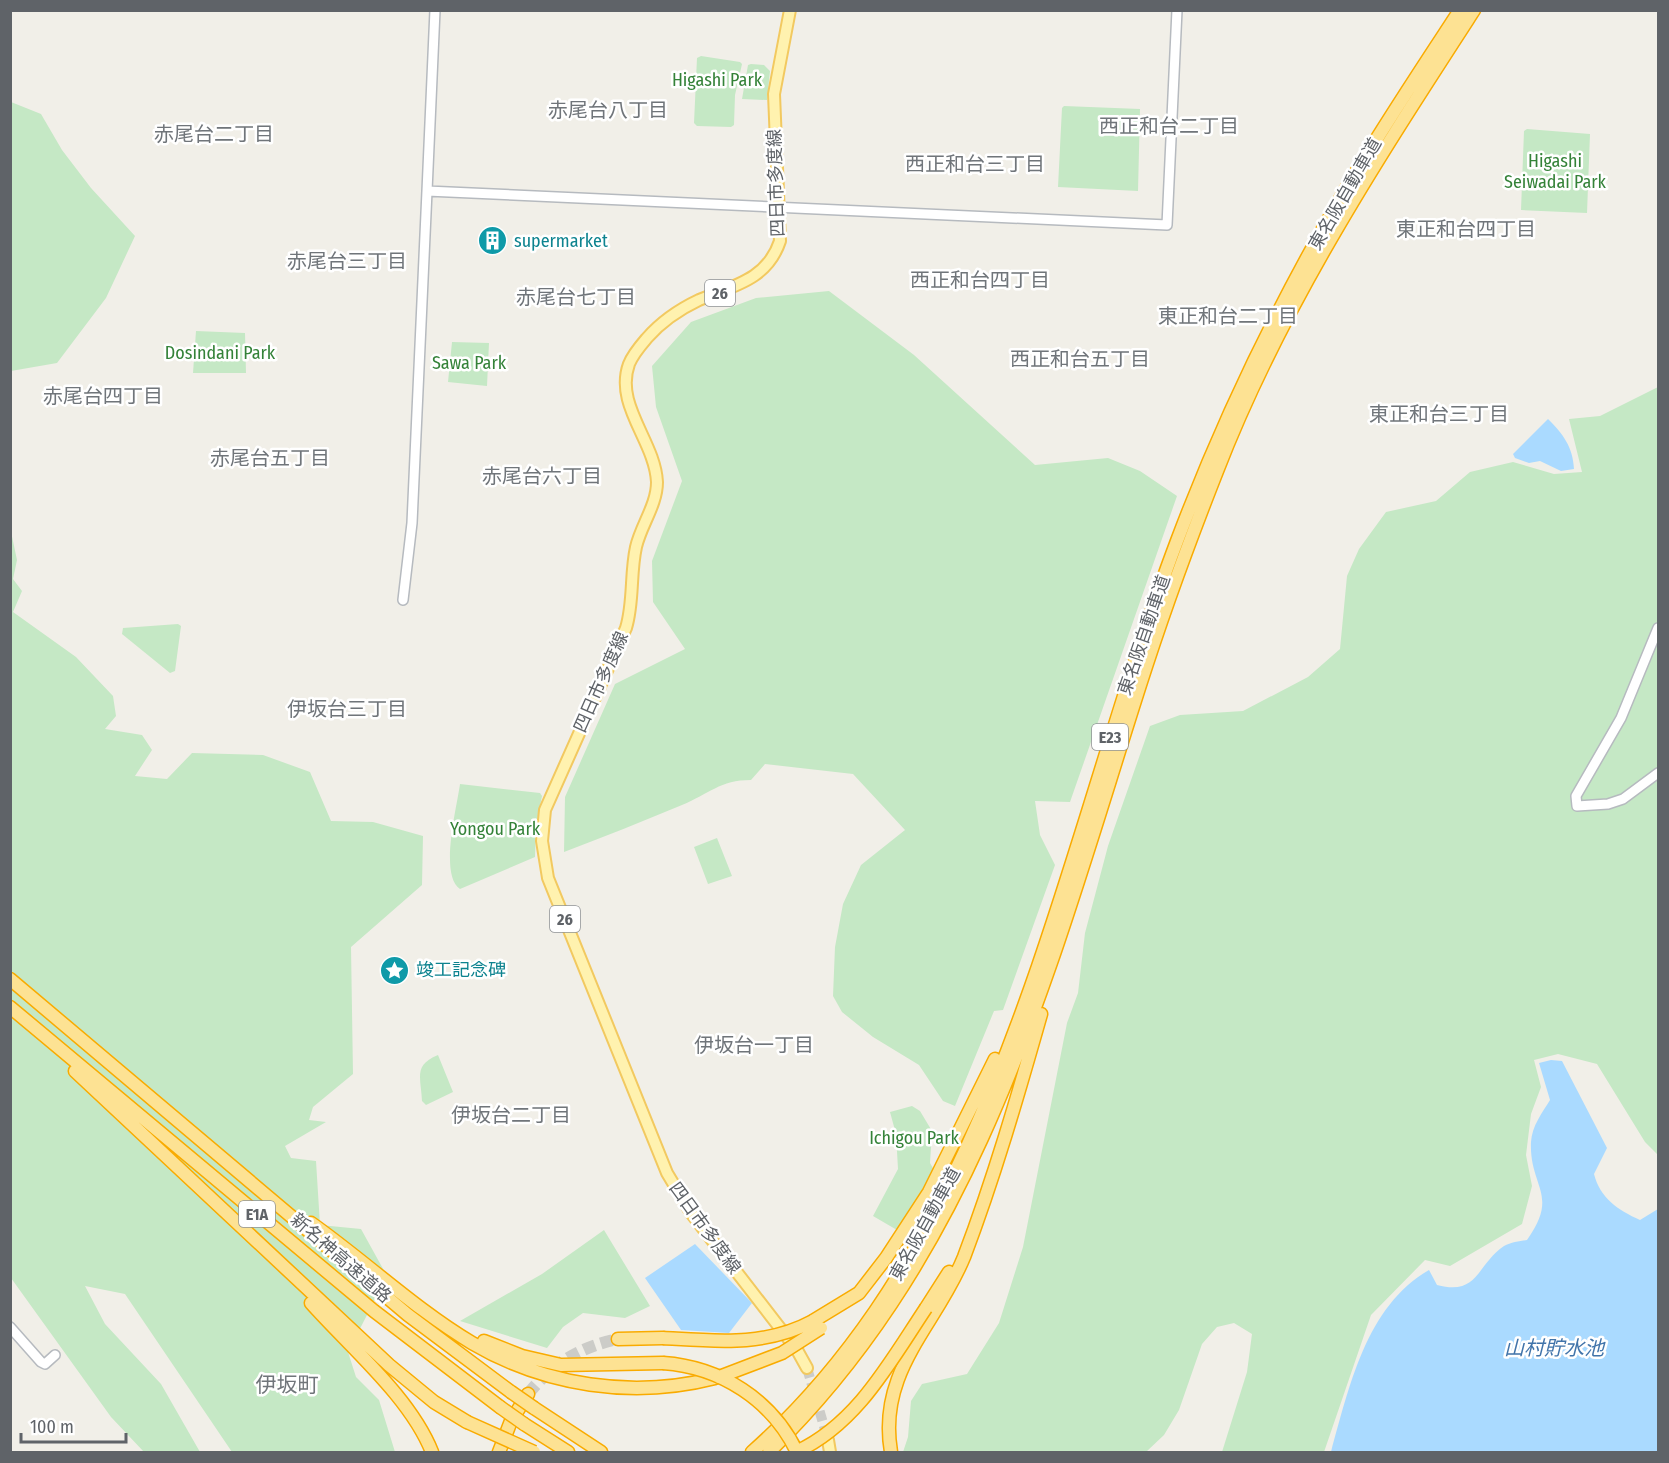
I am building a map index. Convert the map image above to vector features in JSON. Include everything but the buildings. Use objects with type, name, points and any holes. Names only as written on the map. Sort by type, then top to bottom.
[{"type":"highway","name":"東名阪自動車道","points":[[752,1452],[800,1405],[873,1314],[908,1258],[969,1141],[1034,974],[1150,615],[1222,429],[1276,317],[1345,190],[1460,10]]},
{"type":"highway","name":"東名阪自動車道","points":[[769,1452],[808,1413],[846,1368],[884,1317],[920,1261],[948,1210],[996,1110],[1062,937],[1165,611],[1214,478],[1247,400],[1301,292],[1355,196],[1474,10]]},
{"type":"highway","points":[[891,1452],[890,1410],[897,1378],[975,1224],[1006,1130],[1062,937]]},
{"type":"highway","points":[[260,1189],[321,1230],[439,1320],[472,1343],[505,1360],[573,1382],[606,1387],[648,1388],[688,1384],[714,1378],[750,1367],[782,1353],[859,1293],[886,1258],[929,1192],[1034,974]]},
{"type":"highway","name":"新名神高速道路","points":[[10,979],[408,1315],[511,1392],[584,1443],[601,1452]]},
{"type":"highway","points":[[15,1011],[62,1059],[227,1216],[389,1365],[434,1402],[467,1422],[534,1452]]},
{"type":"highway","name":"新名神高速道路","points":[[15,1011],[374,1311],[500,1407],[568,1452]]},
{"type":"highway","points":[[227,1216],[400,1399],[417,1422],[432,1452]]},
{"type":"highway","points":[[439,1320],[503,1349],[561,1365],[663,1363],[701,1369],[747,1392],[774,1416],[797,1452],[833,1429],[861,1402],[930,1311]]},
{"type":"highway","points":[[618,1339],[753,1341],[817,1325]]},
{"type":"highway","points":[[499,1452],[511,1421],[528,1394]]},
{"type":"main road","name":"四日市多度線","points":[[790,10],[774,94],[780,241],[766,267],[750,280],[678,312],[652,333],[630,362],[626,378],[627,394],[654,466],[656,491],[636,546],[631,610],[626,628],[550,794],[543,817],[542,841],[548,878],[666,1173],[691,1214],[797,1350],[807,1368]]},
{"type":"main road","points":[[828,1440],[830,1452]]},
{"type":"street","points":[[403,600],[412,523],[435,10]]},
{"type":"street","points":[[428,191],[1167,225],[1177,10]]},
{"type":"street","points":[[1659,628],[1621,718],[1576,796],[1577,806],[1608,804],[1623,800],[1659,773]]},
{"type":"street","points":[[10,1327],[41,1362],[45,1364],[55,1355]]},
{"type":"green space","name":"Higashi Park","points":[[701,56],[742,64],[735,95],[734,125],[731,127],[697,126],[694,123],[697,58]]},
{"type":"green space","points":[[748,65],[764,65],[770,71],[767,100],[742,99]]},
{"type":"green space","points":[[11,102],[41,114],[62,150],[91,188],[135,236],[106,298],[57,363],[11,371]]},
{"type":"green space","points":[[1064,106],[1140,109],[1138,191],[1058,187],[1062,108]]},
{"type":"green space","name":"Higashi Seiwadai Park","points":[[1527,129],[1590,134],[1587,213],[1521,210],[1524,131]]},
{"type":"green space","points":[[829,291],[914,355],[1035,465],[1108,458],[1140,471],[1177,496],[1070,802],[1035,801],[1040,835],[1055,865],[1003,1010],[994,1011],[955,1106],[943,1101],[919,1065],[873,1037],[842,1012],[833,996],[835,947],[843,904],[861,865],[905,830],[853,774],[765,764],[751,780],[723,785],[682,805],[564,852],[565,797],[615,684],[685,649],[653,602],[652,561],[682,481],[656,407],[652,366],[691,322],[756,298]]},
{"type":"green space","name":"Dosindani Park","points":[[196,331],[245,333],[246,373],[193,373]]},
{"type":"green space","name":"Sawa Park","points":[[452,342],[489,343],[487,386],[448,382]]},
{"type":"green space","points":[[1658,387],[1658,1155],[1645,1142],[1597,1064],[1558,1054],[1534,1060],[1541,1087],[1531,1114],[1526,1155],[1532,1186],[1522,1224],[1450,1266],[1425,1260],[1371,1315],[1324,1452],[1222,1452],[1247,1372],[1252,1334],[1234,1323],[1217,1327],[1202,1344],[1179,1410],[1164,1435],[1146,1452],[903,1452],[908,1437],[911,1401],[922,1384],[967,1374],[999,1323],[1023,1247],[1067,1023],[1078,993],[1085,933],[1108,846],[1150,726],[1180,715],[1243,711],[1308,677],[1340,649],[1347,576],[1359,549],[1386,512],[1436,501],[1470,472],[1513,462],[1554,474],[1582,472],[1569,419],[1600,416]]},
{"type":"green space","points":[[10,527],[17,560],[13,579],[22,591],[13,612],[76,657],[113,696],[116,716],[105,729],[142,735],[152,750],[135,776],[167,779],[192,753],[263,755],[310,772],[331,821],[373,822],[423,836],[422,885],[351,947],[353,1074],[313,1107],[309,1120],[326,1122],[285,1146],[291,1158],[316,1161],[320,1225],[361,1229],[387,1276],[348,1352],[356,1377],[379,1400],[395,1452],[232,1452],[125,1294],[85,1286],[105,1324],[161,1384],[200,1452],[144,1452],[111,1417],[11,1278]]},
{"type":"green space","points":[[178,624],[181,626],[175,671],[170,673],[122,634],[123,628]]},
{"type":"green space","name":"Yongou Park","points":[[460,784],[540,793],[542,796],[536,826],[535,857],[460,889],[454,881],[450,856]]},
{"type":"green space","points":[[717,838],[732,876],[708,884],[694,847]]},
{"type":"green space","points":[[438,1055],[453,1092],[426,1105],[422,1101],[420,1073],[425,1063]]},
{"type":"green space","name":"Ichigou Park","points":[[912,1106],[920,1111],[932,1131],[930,1163],[934,1170],[921,1196],[897,1230],[873,1216],[898,1169],[896,1134],[890,1112]]},
{"type":"green space","points":[[604,1230],[650,1306],[625,1318],[583,1313],[563,1327],[547,1348],[460,1321],[542,1274]]},
{"type":"water","points":[[1548,419],[1566,441],[1572,454],[1574,469],[1561,471],[1540,461],[1529,463],[1515,458],[1513,454]]},
{"type":"water","name":"山村貯水池","points":[[1551,1060],[1562,1061],[1607,1148],[1594,1174],[1605,1196],[1624,1212],[1640,1220],[1658,1209],[1658,1452],[1331,1452],[1363,1350],[1390,1305],[1407,1286],[1429,1270],[1437,1285],[1451,1287],[1469,1283],[1504,1246],[1527,1240],[1537,1224],[1542,1201],[1534,1170],[1531,1142],[1535,1125],[1550,1100],[1539,1063]]},
{"type":"water","points":[[695,1244],[752,1303],[729,1333],[681,1330],[645,1278]]},
{"type":"tunnel","points":[[528,1394],[537,1383],[568,1358],[604,1342],[618,1339]]},
{"type":"tunnel","points":[[807,1368],[828,1440]]},
{"type":"place","name":"supermarket","points":[[493,241]]},
{"type":"place","name":"竣工記念碑","points":[[395,970]]},
{"type":"district","name":"赤尾台八丁目","points":[[608,110]]},
{"type":"district","name":"西正和台二丁目","points":[[1169,126]]},
{"type":"district","name":"赤尾台二丁目","points":[[214,134]]},
{"type":"district","name":"西正和台三丁目","points":[[975,164]]},
{"type":"district","name":"東正和台四丁目","points":[[1466,229]]},
{"type":"district","name":"赤尾台三丁目","points":[[347,261]]},
{"type":"district","name":"西正和台四丁目","points":[[980,280]]},
{"type":"district","name":"赤尾台七丁目","points":[[576,297]]},
{"type":"district","name":"東正和台二丁目","points":[[1228,316]]},
{"type":"district","name":"西正和台五丁目","points":[[1080,359]]},
{"type":"district","name":"赤尾台四丁目","points":[[103,396]]},
{"type":"district","name":"東正和台三丁目","points":[[1439,414]]},
{"type":"district","name":"赤尾台五丁目","points":[[270,458]]},
{"type":"district","name":"赤尾台六丁目","points":[[542,476]]},
{"type":"district","name":"伊坂台三丁目","points":[[347,709]]},
{"type":"district","name":"伊坂台一丁目","points":[[754,1045]]},
{"type":"district","name":"伊坂台二丁目","points":[[511,1115]]},
{"type":"district","name":"伊坂町","points":[[287,1385]]}]
